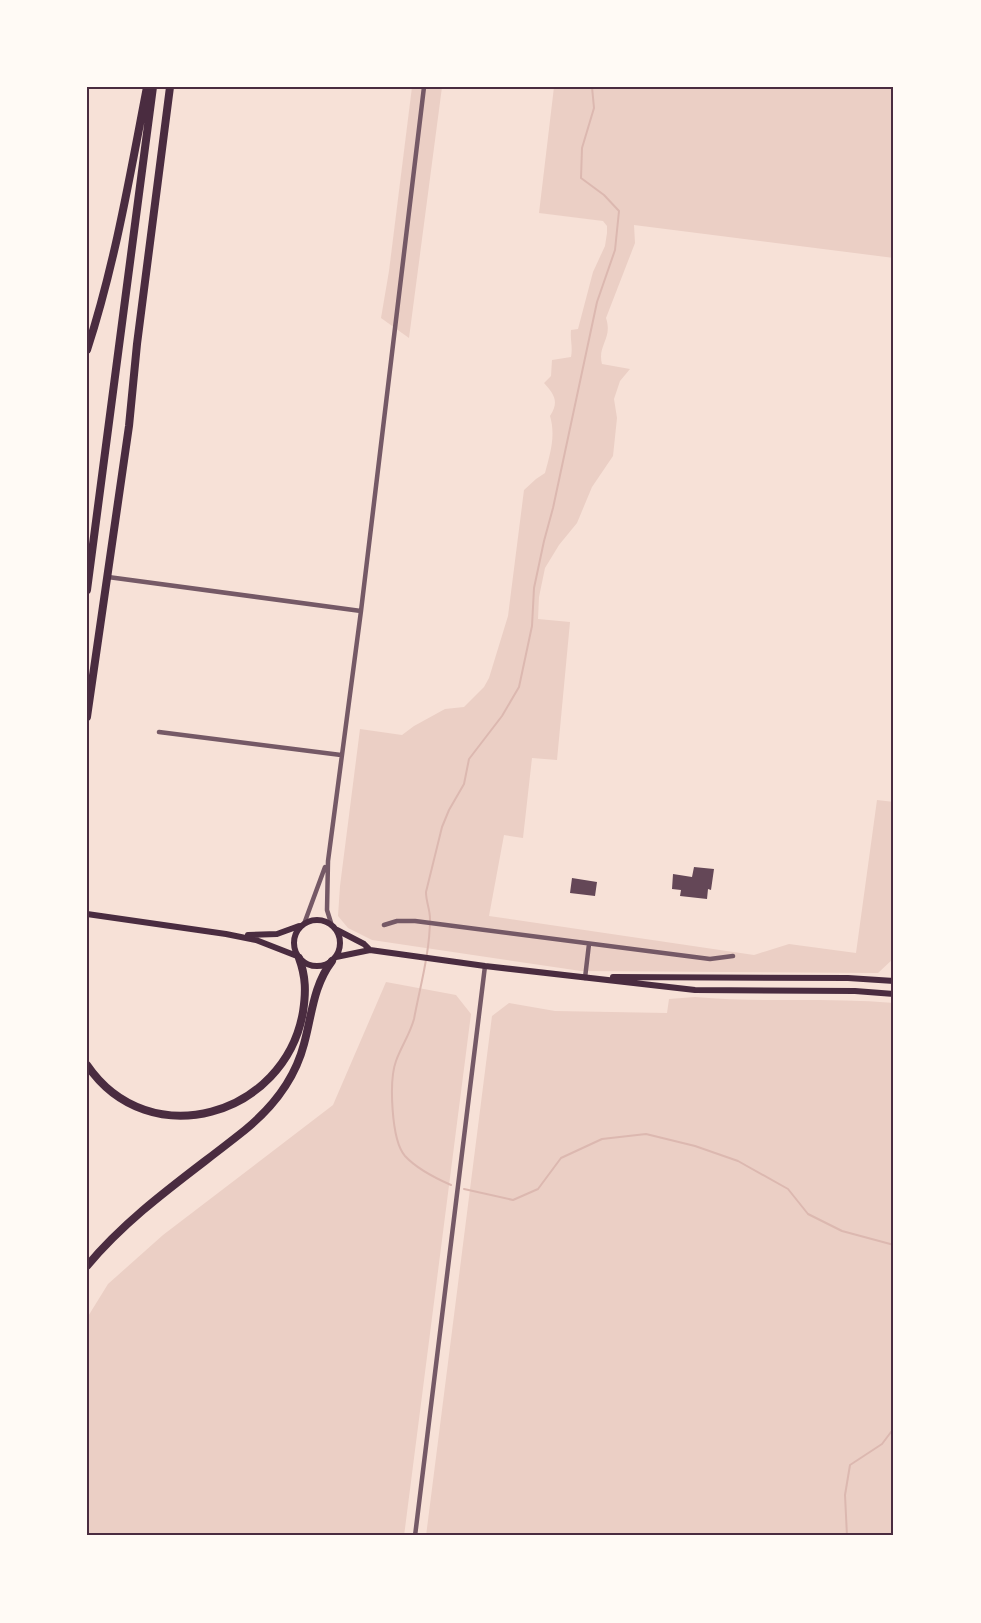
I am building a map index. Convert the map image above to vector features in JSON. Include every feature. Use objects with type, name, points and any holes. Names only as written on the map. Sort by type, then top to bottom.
[{"type":"highway","points":[[87,350],[101,307],[122,216],[147,87]]},
{"type":"highway","points":[[87,590],[153,87]]},
{"type":"highway","points":[[87,717],[129,426],[137,344],[170,87]]},
{"type":"highway","points":[[87,1065],[97,1079],[116,1096],[150,1113],[190,1116],[232,1105],[260,1087],[288,1054],[299,1029],[305,996],[305,978],[298,957]]},
{"type":"highway","points":[[87,1266],[105,1244],[131,1219],[245,1130],[273,1104],[299,1062],[311,1008],[324,971],[334,959]]},
{"type":"main road","points":[[87,914],[256,940],[298,957],[311,966],[326,965],[334,959],[370,950],[485,966],[695,990],[855,991],[894,994]]},
{"type":"main road","points":[[226,934],[270,935],[315,920],[327,922],[370,950]]},
{"type":"main road","points":[[298,957],[294,950],[294,937],[303,925]]},
{"type":"main road","points":[[333,927],[340,942],[334,959]]},
{"type":"main road","points":[[588,978],[848,978],[894,981]]},
{"type":"street","points":[[333,927],[327,910],[328,861],[361,611],[424,87]]},
{"type":"street","points":[[107,577],[361,611]]},
{"type":"street","points":[[159,732],[341,755]]},
{"type":"street","points":[[303,925],[328,861]]},
{"type":"street","points":[[384,925],[405,921],[422,922],[710,959],[733,956]]},
{"type":"street","points":[[588,978],[589,944]]},
{"type":"street","points":[[415,1536],[485,966]]},
{"type":"shaded area","points":[[412,87],[442,87],[409,338],[381,318]]},
{"type":"shaded area","points":[[554,87],[894,87],[894,258],[634,225],[635,243],[606,318],[608,331],[601,357],[602,364],[630,369],[620,381],[614,399],[617,418],[613,456],[592,487],[577,523],[559,545],[545,568],[539,597],[538,619],[570,622],[557,760],[532,758],[523,838],[504,835],[489,916],[754,955],[789,944],[856,953],[877,800],[894,802],[894,958],[878,973],[581,971],[372,940],[348,928],[338,916],[360,729],[402,735],[445,709],[464,707],[484,687],[489,678],[508,616],[524,490],[545,473],[550,452],[552,423],[550,416],[555,403],[551,391],[544,383],[551,376],[552,360],[571,357],[571,330],[578,329],[593,272],[605,246],[607,226],[603,221],[539,213]]},
{"type":"shaded area","points":[[386,982],[456,995],[471,1014],[404,1536],[87,1536],[87,1318],[108,1284],[163,1235],[333,1105]]},
{"type":"shaded area","points":[[695,997],[894,1003],[894,1536],[426,1536],[492,1016],[509,1003],[555,1011],[667,1013],[669,999]]},
{"type":"building","points":[[694,867],[714,869],[711,890],[708,889],[707,899],[680,896],[681,890],[672,889],[673,874],[692,877]]},
{"type":"building","points":[[572,878],[597,882],[595,896],[570,893]]},
{"type":"waterway","points":[[451,1185],[415,1165],[400,1148],[394,1124],[392,1082],[396,1061],[414,1019],[424,969],[430,919],[426,892],[442,827],[464,784],[469,759],[502,716],[519,687],[532,626],[534,588],[544,541],[597,302],[615,250],[619,211],[604,195],[581,178],[582,148],[594,108],[592,87]]},
{"type":"waterway","points":[[464,1189],[513,1200],[538,1189],[561,1158],[602,1139],[646,1134],[695,1146],[738,1161],[788,1189],[808,1214],[842,1231],[894,1245]]},
{"type":"waterway","points":[[847,1536],[845,1495],[850,1465],[882,1444],[894,1428]]}]
